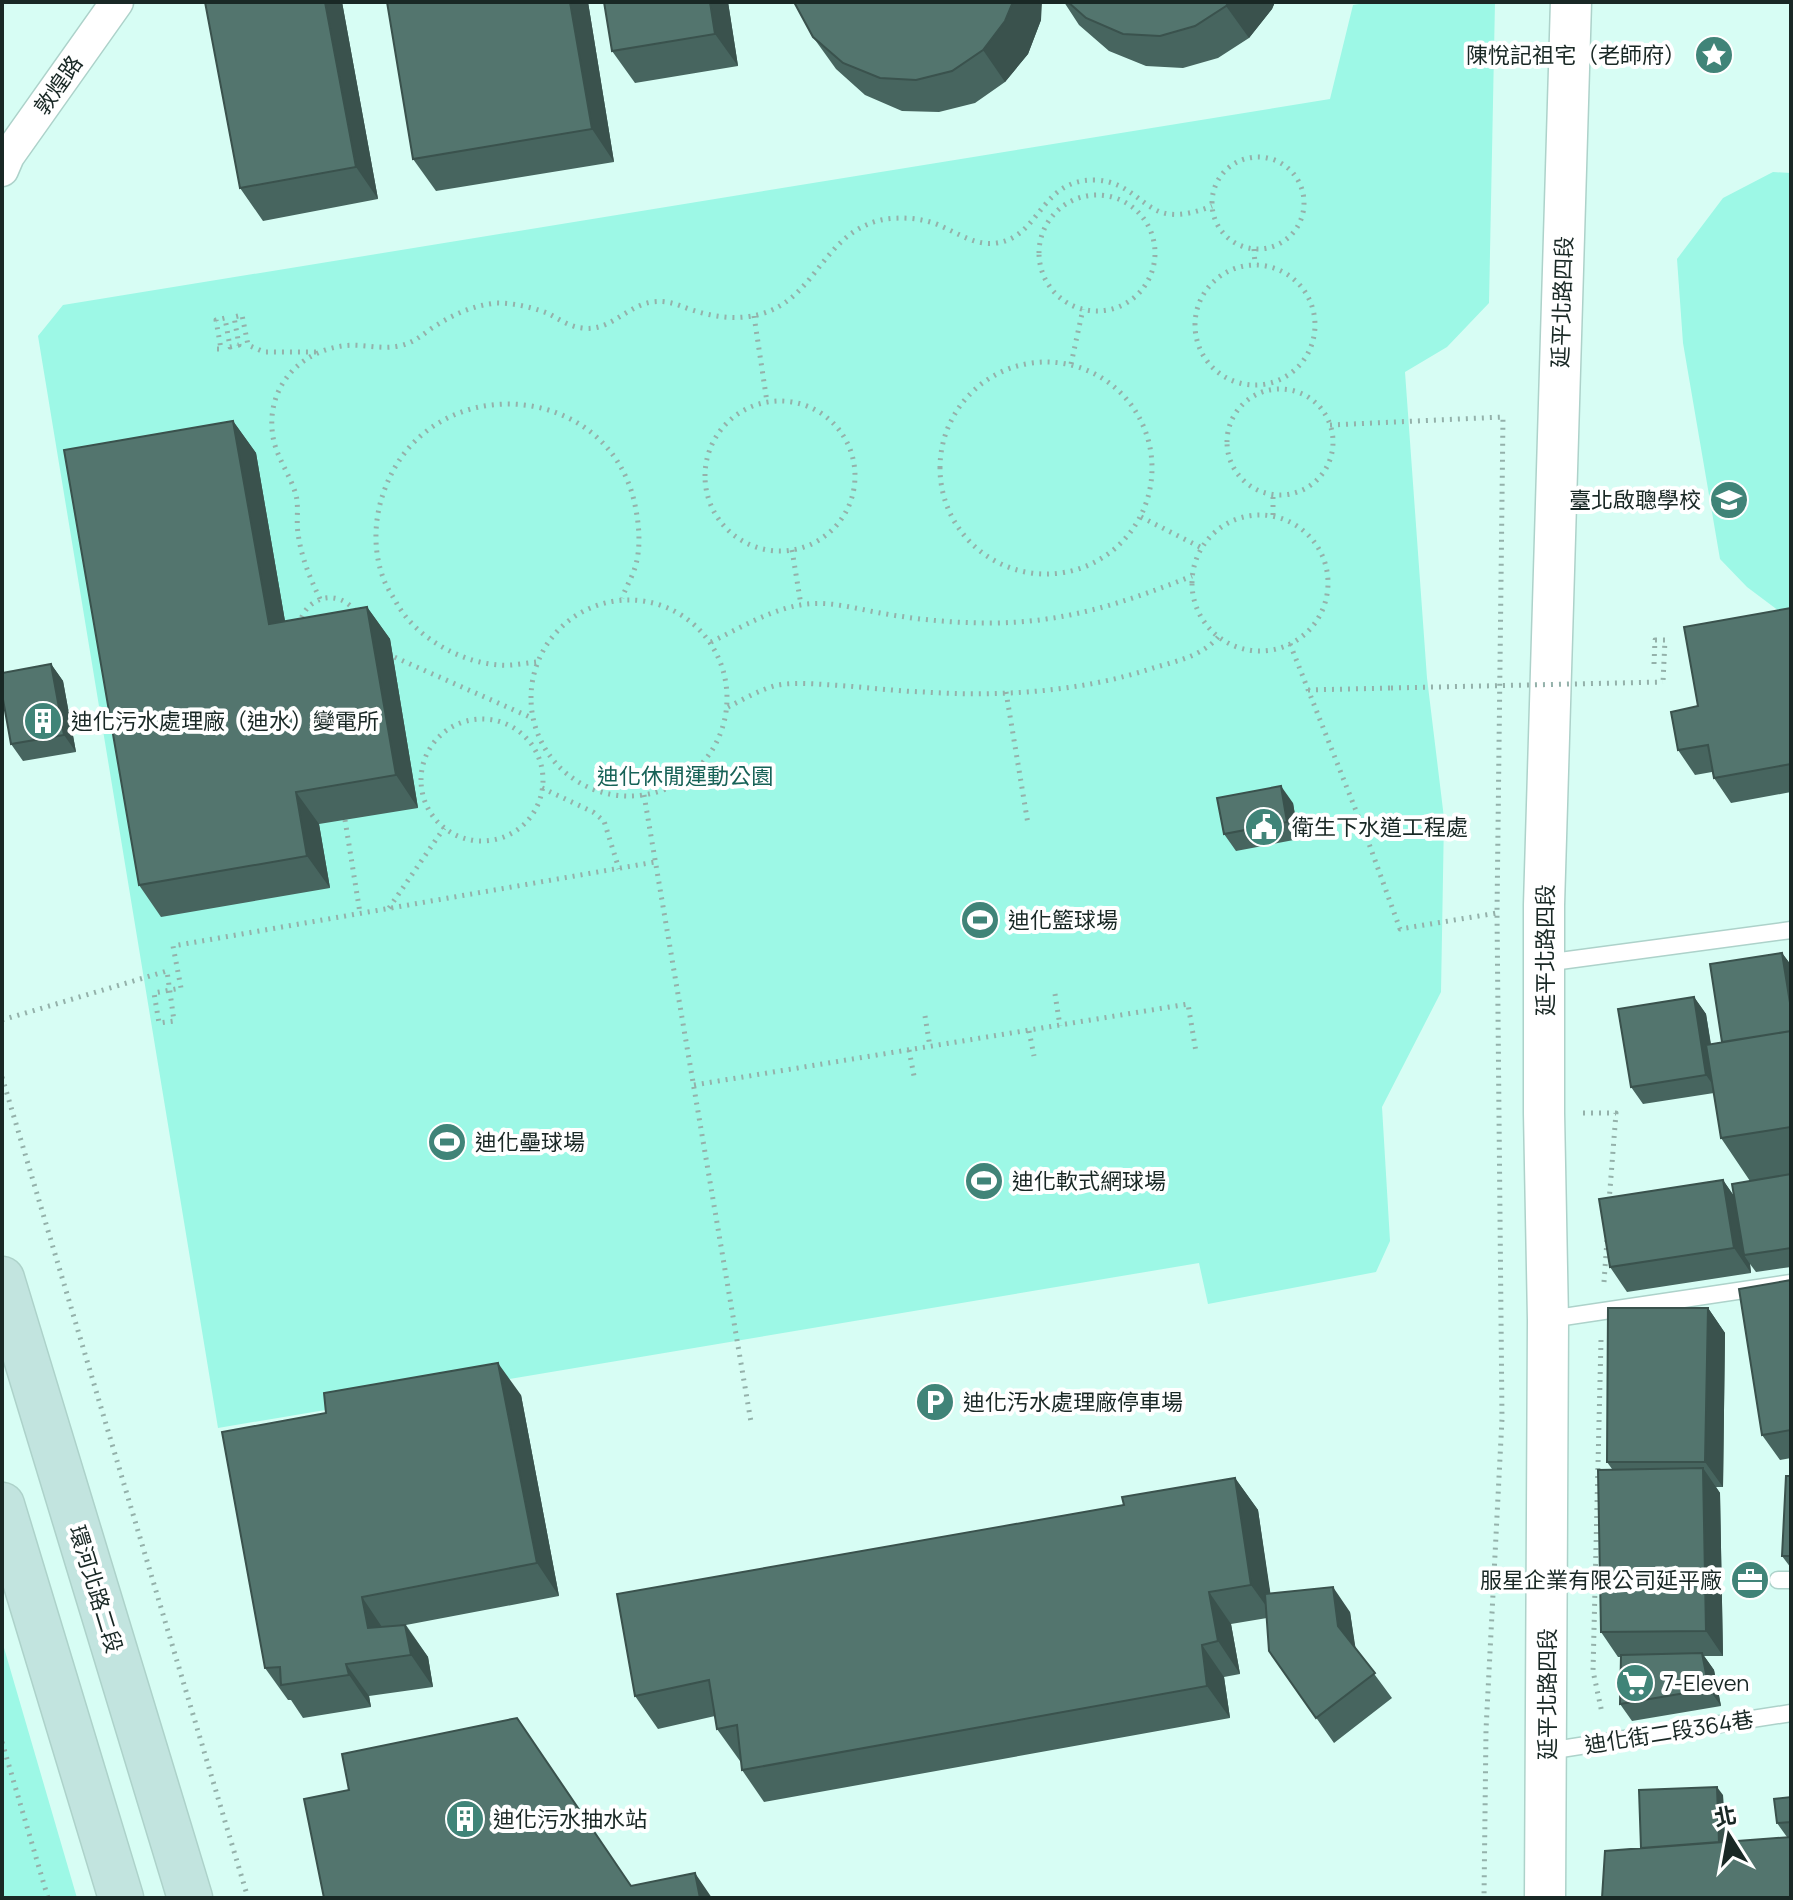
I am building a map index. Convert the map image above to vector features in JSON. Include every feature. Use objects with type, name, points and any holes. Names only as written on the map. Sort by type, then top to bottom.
[{"type":"main road","name":"環河北路二段","points":[[2,1279],[190,1898]]},
{"type":"main road","points":[[2,1505],[121,1898]]},
{"type":"street","name":"敦煌路","points":[[2,170],[8,156],[117,2]]},
{"type":"street","name":"延平北路四段","points":[[1545,1898],[1548,1320],[1544,905],[1571,2]]},
{"type":"lane","points":[[1545,963],[1791,930]]},
{"type":"lane","points":[[1548,1320],[1791,1283]]},
{"type":"lane","name":"迪化街二段364巷","points":[[1547,1751],[1791,1713]]},
{"type":"path","points":[[1253,157],[1267,158],[1291,170],[1304,195],[1300,222],[1292,233],[1282,243],[1254,249],[1230,240],[1215,219],[1212,206],[1213,192],[1227,169],[1253,157]]},
{"type":"path","points":[[320,599],[300,550],[296,493],[275,445],[271,414],[275,398],[289,374],[320,352],[339,346],[392,347],[411,343],[462,311],[498,303],[536,309],[579,328],[610,324],[652,302],[677,304],[722,317],[754,316],[785,303],[803,288],[835,247],[856,230],[895,218],[924,221],[978,242],[997,243],[1015,236],[1058,190],[1075,183],[1096,180],[1120,185],[1153,208],[1170,215],[1193,213],[1212,206]]},
{"type":"path","points":[[1096,195],[1115,198],[1131,206],[1152,234],[1155,251],[1152,268],[1145,285],[1118,307],[1101,311],[1083,309],[1066,302],[1052,290],[1038,256],[1041,237],[1049,220],[1062,207],[1078,198],[1096,195]]},
{"type":"path","points":[[1254,249],[1255,265]]},
{"type":"path","points":[[1264,388],[1238,409],[1230,423],[1228,455],[1234,470],[1244,482],[1258,491],[1289,495],[1316,481],[1326,469],[1333,440],[1323,411],[1296,392],[1281,389],[1264,388],[1245,385],[1228,379],[1203,354],[1196,338],[1195,320],[1199,303],[1221,275],[1238,267],[1255,265],[1275,268],[1293,278],[1306,293],[1314,311],[1315,331],[1310,350],[1299,367],[1264,388]]},
{"type":"path","points":[[1071,364],[1083,309]]},
{"type":"path","points":[[217,349],[221,349],[216,320],[225,318],[230,347],[239,345],[234,317],[242,315],[248,345],[264,352],[320,352]]},
{"type":"path","points":[[754,316],[767,402]]},
{"type":"path","points":[[1039,361],[1071,364],[1094,373],[1114,386],[1131,403],[1144,424],[1151,447],[1153,471],[1150,495],[1141,517],[1123,543],[1097,562],[1067,573],[1036,574],[1005,567],[978,550],[956,527],[943,498],[939,467],[944,436],[959,407],[981,384],[1008,369],[1039,361]]},
{"type":"path","points":[[789,401],[809,406],[828,417],[842,433],[852,452],[856,473],[853,494],[845,514],[831,531],[814,543],[792,550],[770,550],[747,544],[728,531],[713,512],[705,489],[705,465],[712,443],[726,423],[745,409],[767,402],[789,401]]},
{"type":"path","points":[[536,662],[499,665],[462,657],[429,639],[402,613],[384,580],[376,543],[378,505],[392,470],[424,433],[445,418],[480,405],[518,403],[555,411],[588,429],[614,456],[632,489],[639,526],[636,564],[622,598]]},
{"type":"path","points":[[1330,425],[1503,417],[1497,913],[1502,1419],[1486,1730],[1484,1898]]},
{"type":"path","points":[[1273,495],[1273,515]]},
{"type":"path","points":[[1256,514],[1273,515],[1291,522],[1306,532],[1319,547],[1327,564],[1329,583],[1326,602],[1318,619],[1306,634],[1272,650],[1253,651],[1234,646],[1218,637],[1197,610],[1192,593],[1195,561],[1202,548],[1212,534],[1240,518],[1256,514]]},
{"type":"path","points":[[1141,517],[1202,548]]},
{"type":"path","points":[[792,550],[801,605]]},
{"type":"path","points":[[711,642],[774,612],[801,605],[819,603],[932,621],[1024,622],[1048,620],[1104,607],[1192,576]]},
{"type":"path","points":[[298,629],[304,611],[320,599],[337,598],[346,602],[360,617]]},
{"type":"path","points":[[622,598],[658,603],[688,619],[711,642],[725,673],[728,707],[720,737],[703,763],[678,783],[644,795],[617,796],[587,787],[561,769],[545,749],[532,718],[530,690],[536,662],[549,640],[568,621],[595,606],[622,598]]},
{"type":"path","points":[[728,707],[778,685],[796,683],[924,692],[1006,692],[1082,687],[1124,678],[1204,651],[1218,637]]},
{"type":"path","points":[[1308,690],[1663,682],[1665,640],[1655,640],[1654,664]]},
{"type":"path","points":[[1290,644],[1400,929],[1497,913]]},
{"type":"path","points":[[378,658],[392,656],[532,718]]},
{"type":"path","points":[[1006,692],[1028,824]]},
{"type":"path","points":[[468,721],[500,722],[515,729],[537,753],[542,770],[542,788],[537,806],[527,821],[513,833],[496,840],[477,841],[460,837],[444,828],[424,801],[421,784],[428,751],[439,737],[453,727],[468,721]]},
{"type":"path","points":[[537,753],[545,749]]},
{"type":"path","points":[[542,788],[593,812],[604,821],[619,869]]},
{"type":"path","points":[[644,795],[751,1422]]},
{"type":"path","points":[[345,820],[360,913]]},
{"type":"path","points":[[389,908],[444,828]]},
{"type":"path","points":[[2,1020],[167,971],[169,983],[171,996],[174,1021],[159,1023],[154,993],[168,990],[181,988],[173,946],[655,862]]},
{"type":"path","points":[[1055,994],[1060,1026]]},
{"type":"path","points":[[694,1085],[1188,1004],[1196,1052]]},
{"type":"path","points":[[925,1016],[930,1047]]},
{"type":"path","points":[[1029,1031],[1034,1056]]},
{"type":"path","points":[[909,1050],[914,1076]]},
{"type":"path","points":[[2,1077],[248,1898]]},
{"type":"path","points":[[1544,1113],[1616,1113],[1609,1204]]},
{"type":"path","points":[[1602,1714],[1593,1671],[1602,1311],[1607,1235]]},
{"type":"path","points":[[2,1742],[48,1898]]},
{"type":"green space","name":"迪化休閒運動公園","points":[[1371,2],[1495,2],[1489,303],[1447,347],[1405,372],[1427,678],[1444,818],[1441,992],[1382,1107],[1390,1241],[1376,1272],[1208,1304],[1199,1263],[218,1428],[38,336],[63,305],[1330,99],[1353,5]]},
{"type":"green space","points":[[1773,172],[1791,173],[1791,620],[1747,587],[1720,559],[1683,343],[1677,259],[1723,198]]},
{"type":"green space","points":[[2,1641],[77,1898],[2,1898]]},
{"type":"building","points":[[205,2],[325,2],[356,167],[240,188]]},
{"type":"building","points":[[387,2],[570,2],[592,129],[413,159]]},
{"type":"building","points":[[604,2],[710,2],[715,34],[612,51]]},
{"type":"building","points":[[794,2],[1013,2],[1005,21],[983,50],[952,71],[916,80],[880,78],[843,63],[813,37]]},
{"type":"building","points":[[1068,2],[1229,2],[1195,26],[1160,36],[1123,34],[1086,18]]},
{"type":"building","points":[[233,421],[269,624],[367,607],[396,775],[296,792],[307,856],[139,885],[64,450]]},
{"type":"building","points":[[1791,608],[1791,764],[1714,778],[1708,745],[1678,750],[1671,712],[1698,706],[1684,627]]},
{"type":"building","name":"迪化污水處理廠（迪水）變電所","points":[[51,664],[64,735],[11,744],[2,694],[2,673]]},
{"type":"building","points":[[1281,786],[1287,822],[1224,834],[1217,798]]},
{"type":"building","points":[[1782,953],[1791,1009],[1791,1031],[1722,1042],[1710,964]]},
{"type":"building","points":[[1694,997],[1706,1075],[1631,1087],[1618,1009]]},
{"type":"building","points":[[1791,1031],[1791,1127],[1721,1138],[1706,1045]]},
{"type":"building","points":[[1791,1174],[1791,1248],[1744,1255],[1732,1184]]},
{"type":"building","points":[[1723,1180],[1734,1248],[1610,1267],[1599,1199]]},
{"type":"building","points":[[1791,1280],[1791,1430],[1762,1435],[1739,1289]]},
{"type":"building","points":[[1608,1308],[1708,1308],[1705,1462],[1607,1462]]},
{"type":"building","points":[[498,1363],[537,1563],[362,1597],[368,1628],[405,1625],[411,1655],[346,1664],[349,1675],[281,1685],[280,1667],[265,1668],[222,1432],[326,1413],[324,1393]]},
{"type":"building","points":[[1703,1468],[1706,1631],[1601,1632],[1598,1470]]},
{"type":"building","points":[[1786,1476],[1791,1476],[1791,1556],[1782,1556]]},
{"type":"building","points":[[1235,1478],[1251,1585],[1209,1592],[1218,1641],[1202,1645],[1207,1686],[742,1770],[737,1725],[717,1729],[709,1680],[635,1696],[617,1594],[1124,1505],[1122,1497]]},
{"type":"building","points":[[1333,1587],[1338,1626],[1375,1673],[1316,1718],[1269,1651],[1265,1594]]},
{"type":"building","points":[[1702,1653],[1709,1689],[1620,1704],[1621,1655]]},
{"type":"building","name":"迪化污水抽水站","points":[[517,1718],[631,1886],[695,1873],[700,1898],[324,1898],[304,1799],[349,1790],[342,1754]]},
{"type":"building","points":[[1717,1787],[1719,1842],[1641,1848],[1639,1790]]},
{"type":"building","points":[[1791,1797],[1791,1822],[1777,1823],[1774,1799]]},
{"type":"building","points":[[1791,1837],[1791,1898],[1602,1898],[1605,1851]]},
{"type":"place","name":"陳悅記祖宅（老師府）","points":[[1714,55]]},
{"type":"place","name":"臺北啟聰學校","points":[[1729,500]]},
{"type":"place","name":"迪化污水處理廠（迪水）變電所","points":[[43,721]]},
{"type":"place","name":"衛生下水道工程處","points":[[1264,827]]},
{"type":"place","name":"迪化籃球場","points":[[980,920]]},
{"type":"place","name":"迪化壘球場","points":[[447,1142]]},
{"type":"place","name":"迪化軟式網球場","points":[[984,1181]]},
{"type":"place","name":"迪化汚水處理廠停車場","points":[[935,1402]]},
{"type":"place","name":"服星企業有限公司延平廠","points":[[1750,1580]]},
{"type":"place","name":"7-Eleven","points":[[1635,1683]]},
{"type":"place","name":"迪化污水抽水站","points":[[465,1819]]}]
